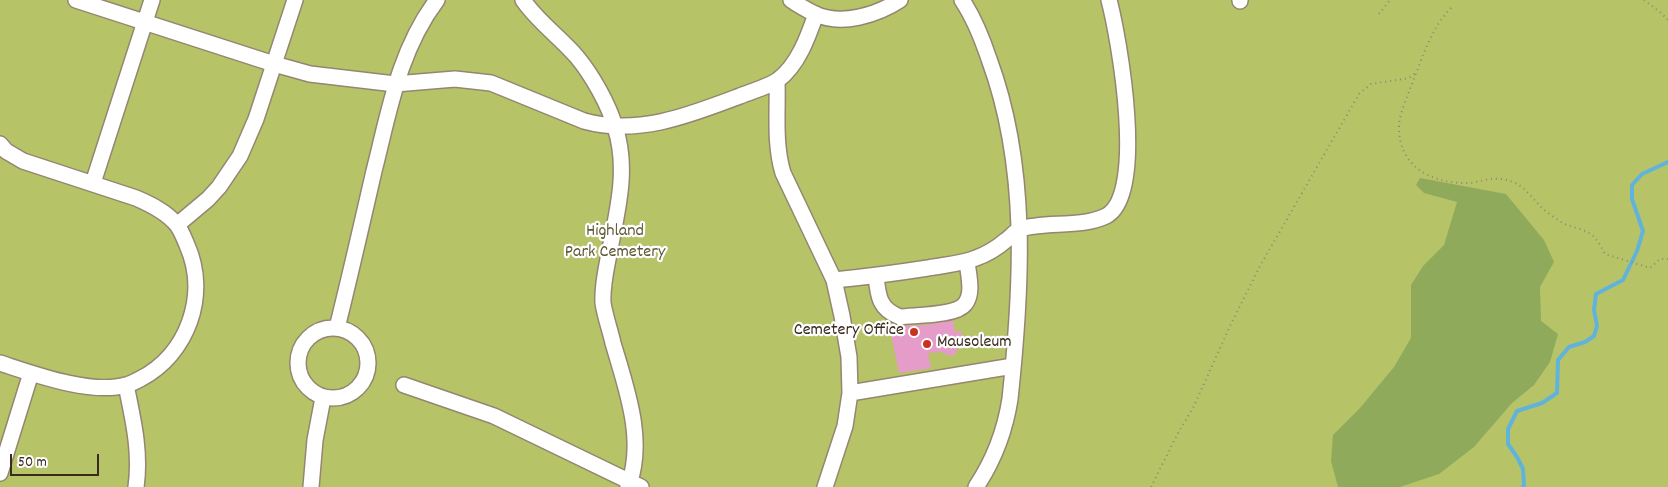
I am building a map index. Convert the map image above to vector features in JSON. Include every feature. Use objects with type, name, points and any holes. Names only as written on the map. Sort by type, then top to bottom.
[{"type":"lane","points":[[76,0],[274,64],[318,75],[395,84],[455,79],[491,82],[584,121],[600,125],[632,127],[657,123],[706,109],[778,81],[792,67],[810,32],[816,14]]},
{"type":"lane","points":[[93,183],[152,0]]},
{"type":"lane","points":[[177,225],[208,199],[230,172],[249,138],[296,0]]},
{"type":"lane","points":[[337,328],[395,84],[414,35],[427,12],[437,0]]},
{"type":"lane","points":[[404,385],[494,416],[633,485],[635,427],[604,310],[603,294],[604,279],[620,195],[621,160],[615,126],[595,84],[578,58],[544,25],[523,0]]},
{"type":"lane","points":[[791,0],[816,14],[841,18],[858,17],[885,10],[900,0]]},
{"type":"lane","points":[[962,0],[985,46],[1005,109],[1015,168],[1018,229],[1019,280],[1014,366],[1009,407],[1003,431],[991,463],[976,487]]},
{"type":"lane","points":[[834,280],[876,276],[967,261],[988,253],[1018,229],[1097,219],[1110,213],[1121,198],[1124,183],[1128,126],[1120,54],[1109,0]]},
{"type":"lane","points":[[778,81],[777,124],[780,160],[787,181],[834,280],[849,357],[850,392],[845,426],[825,487]]},
{"type":"lane","points":[[0,144],[23,160],[136,198],[152,206],[177,225],[191,254],[194,267],[194,305],[191,322],[178,344],[152,373],[126,385],[97,387],[32,373],[0,363]]},
{"type":"lane","points":[[876,276],[878,294],[889,312],[900,317],[951,312],[963,306],[968,297],[970,284],[967,261]]},
{"type":"lane","points":[[337,328],[356,336],[363,344],[369,365],[361,385],[354,392],[334,399],[323,398],[305,386],[299,376],[297,366],[302,345],[308,337],[317,331],[337,328]]},
{"type":"lane","points":[[850,392],[1014,366]]},
{"type":"lane","points":[[0,473],[32,373]]},
{"type":"lane","points":[[126,385],[136,434],[138,470],[136,487]]},
{"type":"lane","points":[[311,487],[314,440],[323,398]]},
{"type":"path","points":[[1379,14],[1390,0]]},
{"type":"path","points":[[1644,0],[1668,20]]},
{"type":"path","points":[[1451,8],[1434,32],[1403,107],[1399,124],[1400,141],[1411,164],[1422,173],[1440,180],[1465,183],[1500,178],[1511,181],[1523,187],[1539,204],[1561,222],[1592,235],[1605,254],[1650,268],[1660,259],[1668,258]]},
{"type":"path","points":[[1151,487],[1194,406],[1230,326],[1260,266],[1359,94],[1371,84],[1409,78],[1417,72]]},
{"type":"green space","name":"Highland Park Cemetery","points":[[0,0],[1668,0],[1668,487],[0,487]]},
{"type":"green space","points":[[1420,178],[1506,194],[1544,240],[1554,262],[1540,287],[1541,321],[1558,334],[1550,362],[1534,385],[1512,403],[1474,447],[1439,474],[1400,487],[1338,487],[1331,461],[1333,435],[1360,408],[1394,367],[1411,338],[1411,285],[1423,266],[1444,245],[1457,202],[1424,193],[1416,185]]},
{"type":"building","name":"Mausoleum","points":[[953,320],[955,332],[961,331],[963,342],[953,356],[943,352],[928,353],[931,368],[899,373],[891,335],[896,334],[894,325],[926,325]]},
{"type":"waterway","points":[[1523,487],[1523,469],[1508,444],[1508,429],[1517,411],[1542,403],[1557,393],[1558,360],[1569,347],[1585,342],[1594,336],[1597,326],[1594,310],[1596,294],[1623,280],[1637,251],[1643,231],[1632,199],[1632,185],[1642,174],[1668,162]]},
{"type":"place","name":"Cemetery Office","points":[[914,332]]},
{"type":"place","name":"Mausoleum","points":[[927,344]]}]
